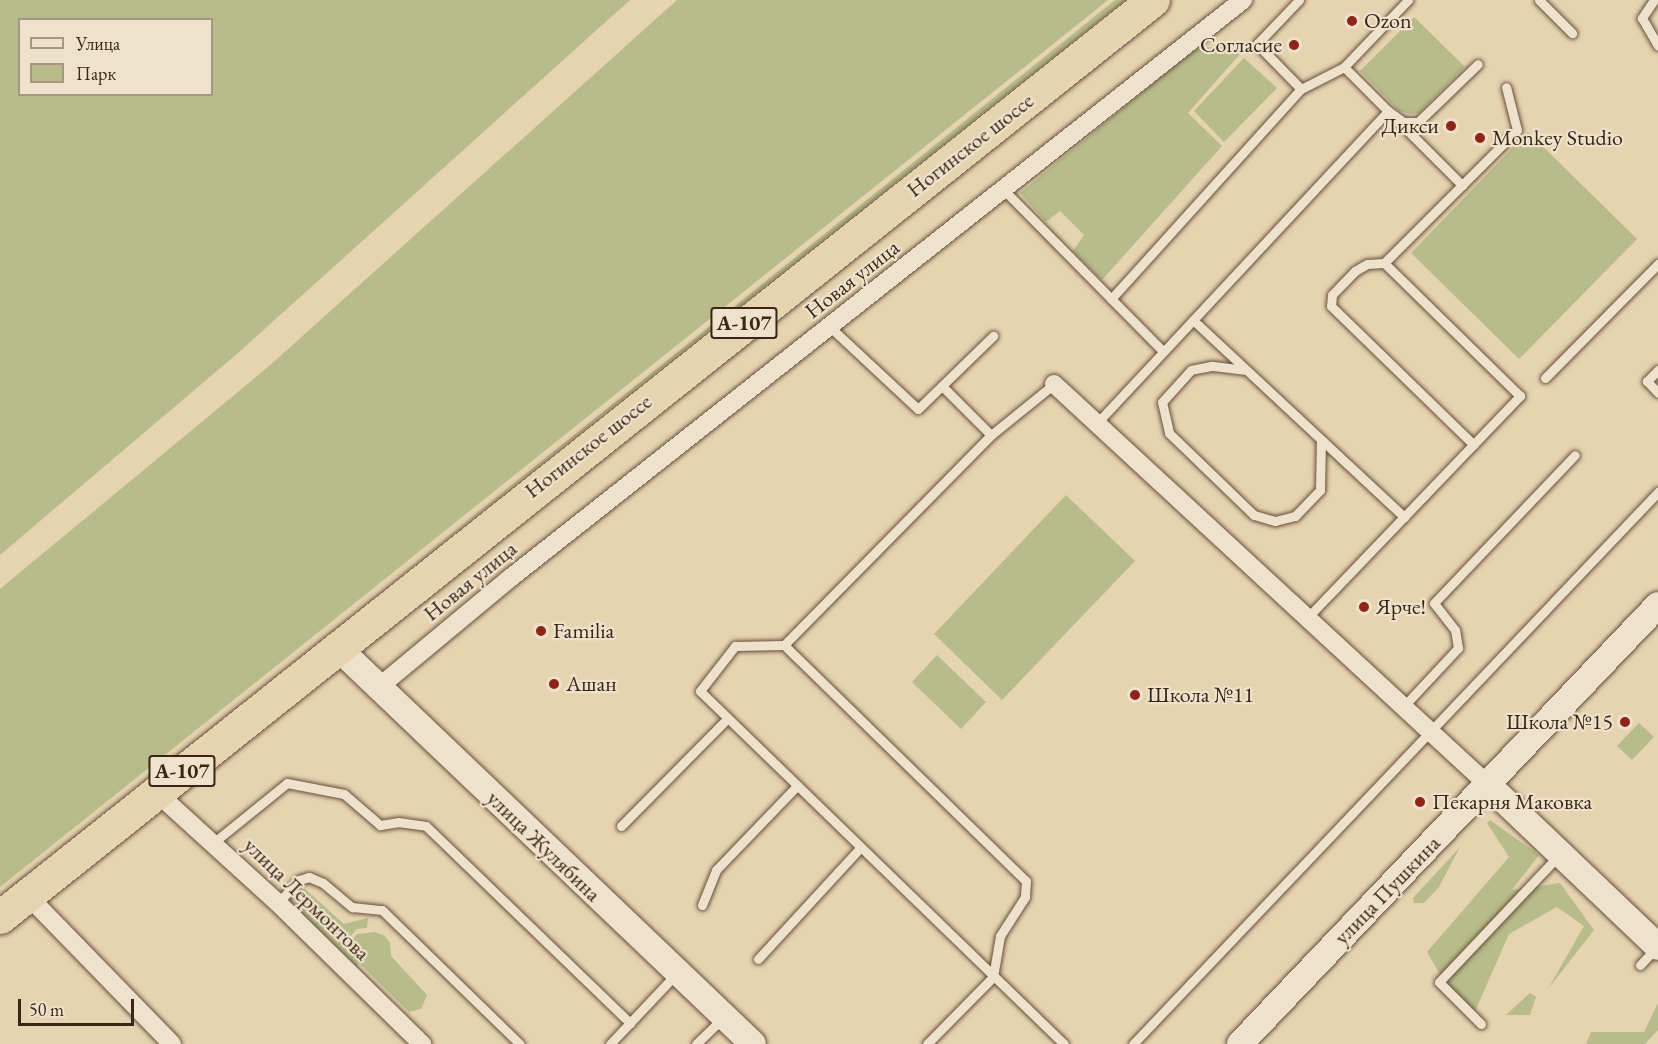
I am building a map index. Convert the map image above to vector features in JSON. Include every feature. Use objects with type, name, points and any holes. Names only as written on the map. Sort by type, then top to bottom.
[{"type":"highway","name":"Ногинское шоссе","points":[[27,896],[336,646],[1153,0]]},
{"type":"highway","name":"А-107","points":[[0,917],[27,896]]},
{"type":"street","name":"Новая улица","points":[[379,687],[509,579],[1243,0]]},
{"type":"street","points":[[1054,384],[1487,784],[1658,947]]},
{"type":"street","name":"улица Пушкина","points":[[1240,1044],[1658,605]]},
{"type":"street","name":"улица Жулябина","points":[[336,646],[753,1044]]},
{"type":"street","name":"улица Лермонтова","points":[[156,792],[278,903],[422,1044]]},
{"type":"street","points":[[27,896],[166,1042]]},
{"type":"lane","points":[[1299,0],[1257,44],[1301,89]]},
{"type":"lane","points":[[1111,299],[1301,89],[1344,67],[1408,0]]},
{"type":"lane","points":[[1539,0],[1572,33]]},
{"type":"lane","points":[[1654,0],[1642,18],[1658,46]]},
{"type":"lane","points":[[1388,111],[1404,122],[1418,122],[1478,64]]},
{"type":"lane","points":[[1344,67],[1462,185]]},
{"type":"lane","points":[[1474,445],[1331,306],[1332,295],[1355,271],[1368,264],[1384,263],[1517,130],[1506,87]]},
{"type":"lane","points":[[1097,423],[1388,111]]},
{"type":"lane","points":[[1004,190],[1163,351]]},
{"type":"lane","points":[[1307,618],[1520,396],[1384,263]]},
{"type":"lane","points":[[1545,378],[1658,264]]},
{"type":"lane","points":[[1193,320],[1404,517]]},
{"type":"lane","points":[[830,327],[918,409],[993,336]]},
{"type":"lane","points":[[1246,370],[1211,366],[1191,370],[1162,402],[1169,432],[1254,515],[1275,520],[1295,516],[1320,490],[1321,440]]},
{"type":"lane","points":[[1658,370],[1647,381],[1658,393]]},
{"type":"lane","points":[[1054,384],[991,435],[784,645],[735,646],[700,691],[726,720],[1064,1044]]},
{"type":"lane","points":[[943,387],[991,435]]},
{"type":"lane","points":[[1403,707],[1458,648],[1455,630],[1434,603],[1575,455]]},
{"type":"lane","points":[[1133,1044],[1428,730],[1658,492]]},
{"type":"lane","points":[[784,645],[1022,873],[1028,890],[1000,936],[993,977],[927,1044]]},
{"type":"lane","points":[[621,826],[726,720]]},
{"type":"lane","points":[[213,843],[287,783],[344,794],[380,825],[398,822],[426,826],[630,1023]]},
{"type":"lane","points":[[702,905],[716,870],[796,787]]},
{"type":"lane","points":[[758,959],[860,848]]},
{"type":"lane","points":[[1481,1024],[1439,982],[1560,854]]},
{"type":"lane","points":[[278,903],[299,880],[309,877],[323,883],[352,907],[382,910],[520,1044]]},
{"type":"lane","points":[[1640,965],[1658,947]]},
{"type":"lane","points":[[610,1044],[678,972]]},
{"type":"lane","points":[[696,1044],[724,1016]]},
{"type":"green space","points":[[0,0],[630,0],[238,353],[0,555]]},
{"type":"green space","points":[[677,0],[1108,0],[0,887],[0,589],[268,367]]},
{"type":"green space","points":[[1115,0],[1125,0],[384,588],[884,186]]},
{"type":"green space","points":[[1414,17],[1465,67],[1419,113],[1410,114],[1399,111],[1360,71]]},
{"type":"green space","points":[[1231,45],[1240,54],[1188,113],[1222,146],[1102,280],[1073,251],[1084,235],[1060,211],[1046,222],[1020,193],[1195,49]]},
{"type":"green space","points":[[1244,58],[1277,88],[1224,142],[1194,111]]},
{"type":"green space","points":[[1528,132],[1637,239],[1519,359],[1411,253]]},
{"type":"green space","points":[[1066,495],[1135,561],[1002,700],[934,634]]},
{"type":"green space","points":[[937,655],[986,702],[961,729],[912,682]]},
{"type":"green space","points":[[1639,723],[1654,737],[1632,760],[1617,746]]},
{"type":"green space","points":[[1490,820],[1539,855],[1512,890],[1560,883],[1594,930],[1548,989],[1584,926],[1557,907],[1509,934],[1473,1016],[1452,995],[1427,952],[1509,857],[1487,823]]},
{"type":"green space","points":[[1460,847],[1439,887],[1424,903],[1414,903],[1413,898]]},
{"type":"green space","points":[[296,889],[305,889],[344,924],[368,918],[367,928],[357,929],[346,942],[346,949],[349,953],[349,944],[357,934],[375,932],[385,936],[390,943],[391,956],[427,995],[421,1009],[409,1012],[359,963],[353,970],[288,902]]},
{"type":"green space","points":[[1530,993],[1536,997],[1530,1015],[1506,1015]]},
{"type":"green space","points":[[1658,1003],[1658,1030],[1645,1044],[1586,1044],[1591,1032],[1644,1032]]},
{"type":"place","name":"Ozon","points":[[1352,21]]},
{"type":"place","name":"Согласие","points":[[1294,45]]},
{"type":"place","name":"Дикси","points":[[1451,126]]},
{"type":"place","name":"Monkey Studio","points":[[1480,138]]},
{"type":"place","name":"Ярче!","points":[[1364,607]]},
{"type":"place","name":"Familia","points":[[541,631]]},
{"type":"place","name":"Ашан","points":[[554,684]]},
{"type":"place","name":"Школа №11","points":[[1135,695]]},
{"type":"place","name":"Школа №15","points":[[1625,722]]},
{"type":"place","name":"Пекарня Маковка","points":[[1420,802]]}]
